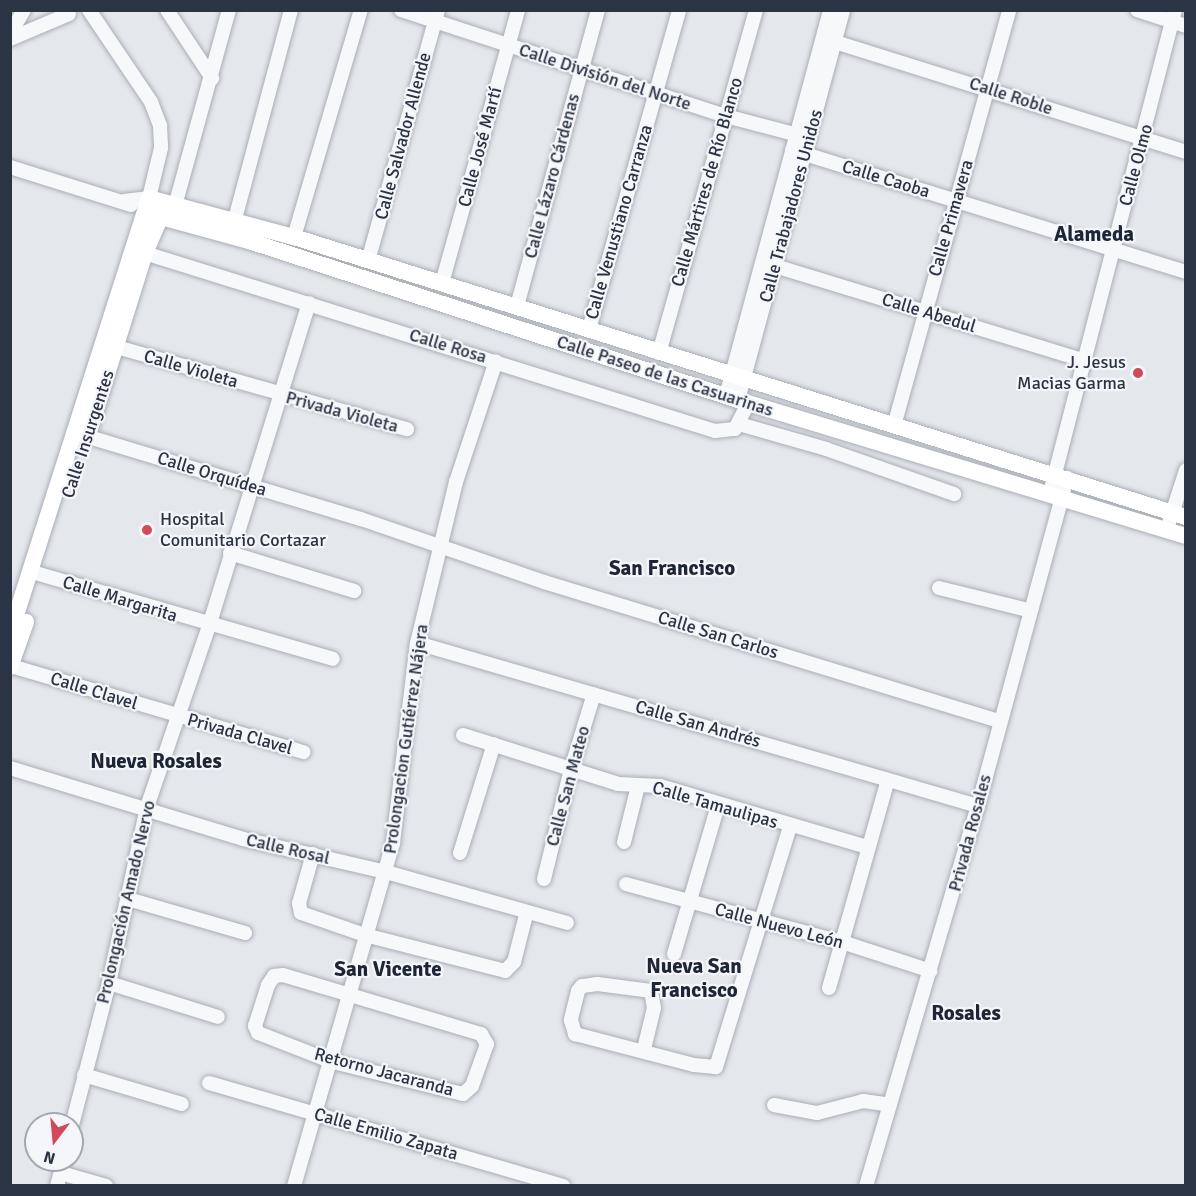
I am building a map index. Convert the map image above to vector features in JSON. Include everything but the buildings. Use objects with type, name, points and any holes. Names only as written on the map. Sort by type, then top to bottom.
[{"type":"main road","name":"Calle Paseo de las Casuarinas","points":[[162,208],[235,219],[1179,514]]},
{"type":"main road","name":"Calle Paseo de las Casuarinas","points":[[162,208],[739,410],[1056,495],[1185,536]]},
{"type":"main road","name":"Calle Insurgentes","points":[[11,666],[37,574],[140,251],[162,208]]},
{"type":"main road","name":"Calle Insurgentes","points":[[10,634],[37,574]]},
{"type":"street","points":[[10,36],[24,10]]},
{"type":"street","points":[[168,10],[212,78]]},
{"type":"street","points":[[162,208],[212,78],[229,10]]},
{"type":"street","points":[[235,219],[291,10]]},
{"type":"street","points":[[294,237],[361,10]]},
{"type":"street","name":"Calle División del Norte","points":[[401,10],[436,16],[508,45],[581,70],[726,116],[803,136]]},
{"type":"street","name":"Calle José Martí","points":[[442,283],[518,10]]},
{"type":"street","name":"Calle Lázaro Cárdenas","points":[[517,306],[598,10]]},
{"type":"street","name":"Calle Venustiano Carranza","points":[[589,329],[679,10]]},
{"type":"street","name":"Calle Mártires de Río Blanco","points":[[659,353],[756,10]]},
{"type":"street","name":"Calle Trabajadores Unidos","points":[[803,136],[830,10]]},
{"type":"street","name":"Calle Trabajadores Unidos","points":[[739,410],[738,377],[798,152],[835,42],[843,10]]},
{"type":"street","name":"Calle Primavera","points":[[894,426],[1009,10]]},
{"type":"street","points":[[1137,10],[1178,19]]},
{"type":"street","points":[[10,36],[67,12],[92,15],[151,102],[160,126],[162,208]]},
{"type":"street","name":"Calle Salvador Allende","points":[[368,261],[436,16]]},
{"type":"street","name":"Calle Olmo","points":[[1056,495],[1083,360],[1178,19]]},
{"type":"street","name":"Calle Roble","points":[[835,42],[1185,152]]},
{"type":"street","name":"Calle Trabajadores Unidos","points":[[738,377],[775,266],[798,152]]},
{"type":"street","name":"Calle Caoba","points":[[798,152],[1114,247],[1185,272]]},
{"type":"street","points":[[10,167],[123,201],[162,208]]},
{"type":"street","name":"Calle Rosa","points":[[140,251],[715,431],[729,431],[739,410]]},
{"type":"street","name":"Calle Abedul","points":[[775,266],[1083,360]]},
{"type":"street","name":"Prolongación Amado Nervo","points":[[75,1112],[109,983],[147,807],[176,716],[209,626],[278,394],[309,303]]},
{"type":"street","name":"Calle Violeta","points":[[110,345],[278,394]]},
{"type":"street","name":"Prolongacion Gutiérrez Nájera","points":[[294,1185],[316,1114],[347,995],[386,872],[396,827],[417,643],[438,546],[463,458],[496,361]]},
{"type":"street","name":"Privada Violeta","points":[[278,394],[407,429]]},
{"type":"street","points":[[739,410],[826,449],[954,494]]},
{"type":"street","name":"Calle Orquídea","points":[[82,435],[438,546]]},
{"type":"street","points":[[1167,530],[1179,514],[1185,470]]},
{"type":"street","name":"Privada Rosales","points":[[866,1185],[978,806],[1056,495]]},
{"type":"street","name":"Calle San Carlos","points":[[438,546],[999,721]]},
{"type":"street","points":[[230,553],[354,591]]},
{"type":"street","name":"Calle Margarita","points":[[37,574],[209,626],[333,659]]},
{"type":"street","points":[[939,588],[1028,610]]},
{"type":"street","name":"Calle San Andrés","points":[[417,643],[978,806]]},
{"type":"street","name":"Calle Clavel","points":[[11,666],[176,716]]},
{"type":"street","name":"Calle San Mateo","points":[[544,879],[571,769],[594,694]]},
{"type":"street","name":"Privada Clavel","points":[[176,716],[304,752]]},
{"type":"street","name":"Calle Tamaulipas","points":[[463,735],[571,769],[638,786],[660,786],[718,805],[867,847]]},
{"type":"street","points":[[460,853],[494,744]]},
{"type":"street","name":"Calle Rosal","points":[[10,768],[147,807],[243,839],[386,872],[526,915],[567,923]]},
{"type":"street","points":[[829,988],[844,943],[867,847],[888,780]]},
{"type":"street","points":[[624,843],[638,786]]},
{"type":"street","points":[[674,954],[718,805]]},
{"type":"street","points":[[644,1049],[654,1008],[651,991],[609,985],[582,986],[571,1020],[575,1034],[644,1049],[707,1068],[718,1064],[790,826]]},
{"type":"street","points":[[313,854],[299,903],[301,913],[365,935],[505,971],[514,962],[526,915]]},
{"type":"street","name":"Calle Nuevo León","points":[[626,884],[844,943],[931,971]]},
{"type":"street","points":[[128,899],[245,933]]},
{"type":"street","name":"Retorno Jacaranda","points":[[279,974],[347,995],[481,1034],[487,1044],[471,1086],[463,1094],[330,1061],[258,1033],[255,1026],[268,985],[279,974]]},
{"type":"street","points":[[109,983],[218,1017]]},
{"type":"street","points":[[84,1075],[182,1104]]},
{"type":"street","name":"Calle Emilio Zapata","points":[[209,1083],[539,1182],[563,1185]]},
{"type":"street","points":[[774,1105],[817,1113],[863,1101],[890,1104]]},
{"type":"street","points":[[61,1173],[105,1185]]},
{"type":"place","name":"J. Jesus Macias Garma","points":[[1138,373]]},
{"type":"place","name":"Hospital Comunitario Cortazar","points":[[147,530]]},
{"type":"district","name":"Alameda","points":[[1094,234]]},
{"type":"district","name":"San Francisco","points":[[672,568]]},
{"type":"district","name":"Nueva Rosales","points":[[156,761]]},
{"type":"district","name":"San Vicente","points":[[388,969]]},
{"type":"district","name":"Nueva San Francisco","points":[[694,978]]},
{"type":"district","name":"Rosales","points":[[966,1013]]}]
